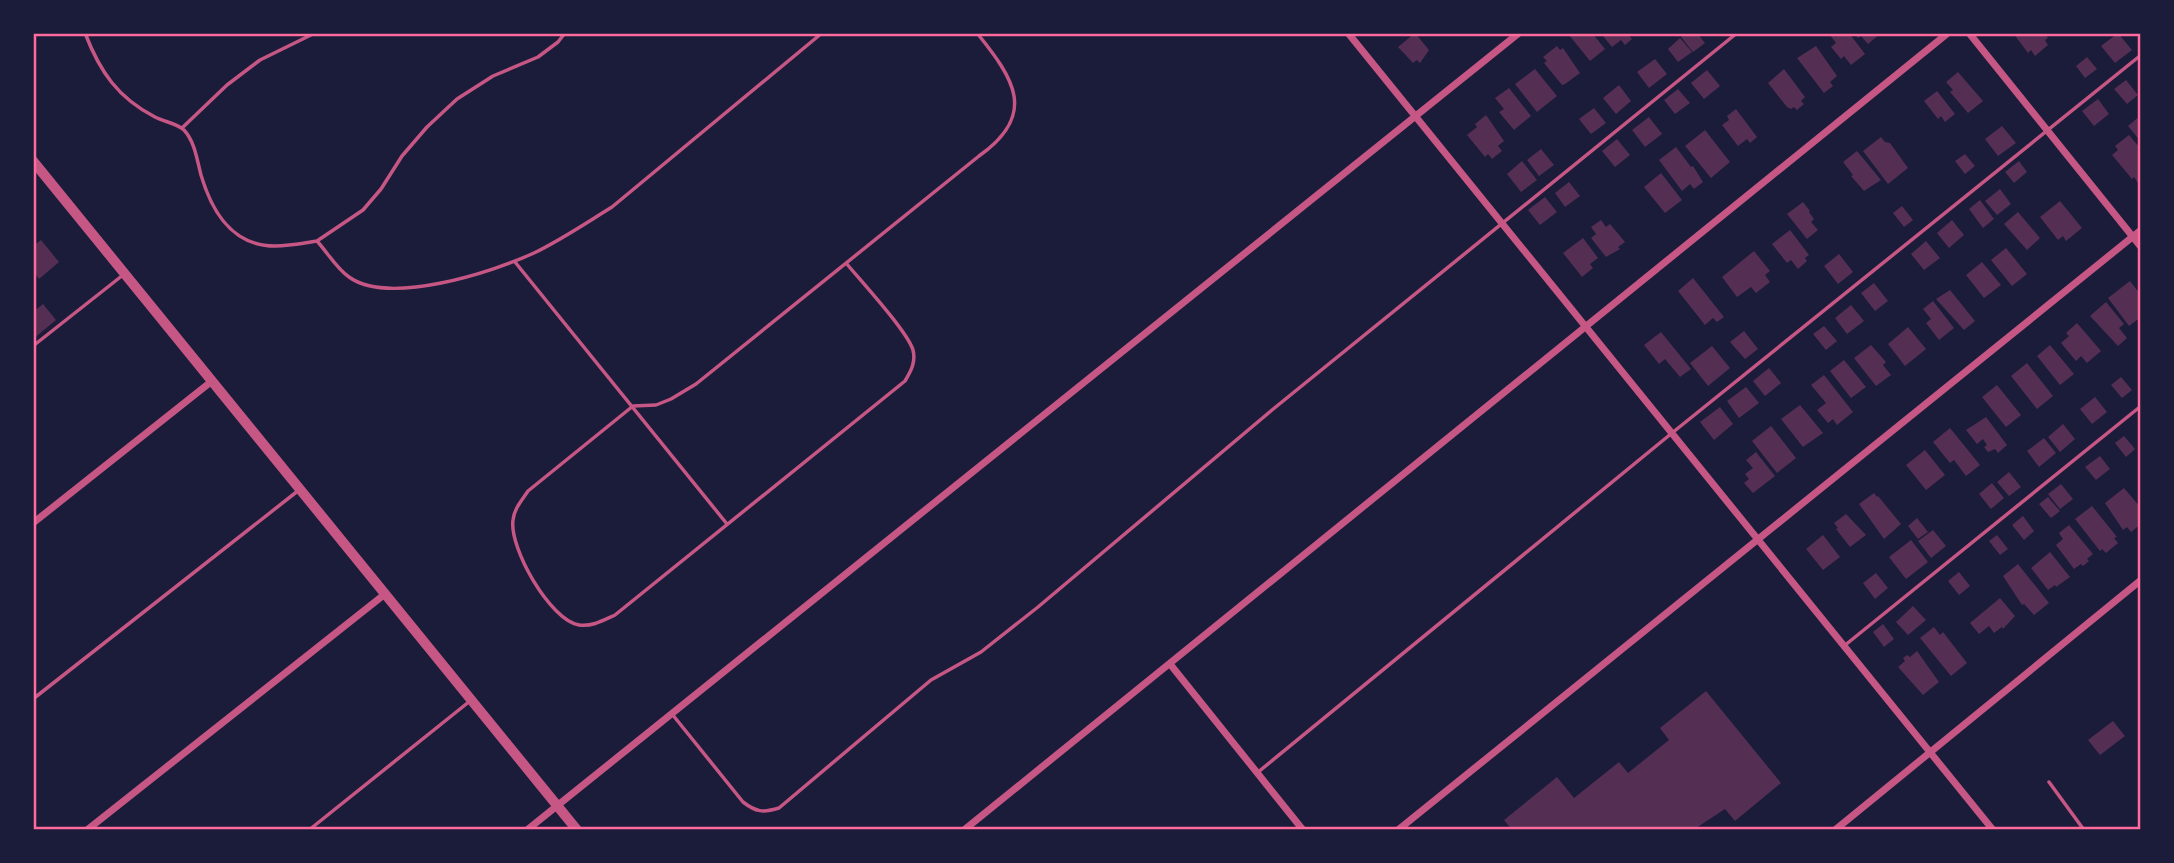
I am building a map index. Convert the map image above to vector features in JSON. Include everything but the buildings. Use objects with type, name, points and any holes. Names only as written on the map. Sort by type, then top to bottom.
[{"type":"street","points":[[1348,33],[1993,830]]},
{"type":"street","points":[[527,830],[1518,33]]},
{"type":"street","points":[[964,830],[1948,33]]},
{"type":"street","points":[[1969,33],[2141,247]]},
{"type":"street","points":[[35,166],[577,830]]},
{"type":"street","points":[[1398,830],[2141,230]]},
{"type":"street","points":[[33,523],[212,381]]},
{"type":"street","points":[[1835,830],[2141,580]]},
{"type":"street","points":[[87,830],[385,594]]},
{"type":"street","points":[[1170,664],[1303,830]]},
{"type":"lane","points":[[85,33],[94,57],[108,81],[128,99],[155,117],[182,128],[192,140],[207,194],[221,222],[241,239],[274,246],[317,241],[363,210],[381,189],[402,156],[427,127],[457,99],[493,76],[538,57],[565,33]]},
{"type":"lane","points":[[182,128],[227,85],[260,60],[315,33]]},
{"type":"lane","points":[[317,241],[350,278],[381,290],[422,287],[476,274],[514,261],[612,207],[822,33]]},
{"type":"lane","points":[[846,263],[905,335],[913,351],[913,366],[905,381],[891,395],[615,615],[596,624],[581,626],[568,622],[557,613],[525,568],[519,553],[513,520],[517,507],[528,491],[633,406],[656,405],[696,384],[846,263],[993,146],[1007,127],[1016,103],[1011,80],[977,33]]},
{"type":"lane","points":[[672,714],[743,802],[764,813],[779,808],[931,680],[981,652],[1038,607],[1272,410],[1737,33]]},
{"type":"lane","points":[[1257,773],[1672,433],[2141,55]]},
{"type":"lane","points":[[514,261],[727,524]]},
{"type":"lane","points":[[33,346],[125,274]]},
{"type":"lane","points":[[1844,646],[2141,406]]},
{"type":"lane","points":[[33,699],[300,489]]},
{"type":"lane","points":[[309,830],[471,700]]},
{"type":"lane","points":[[2049,782],[2084,830]]}]
